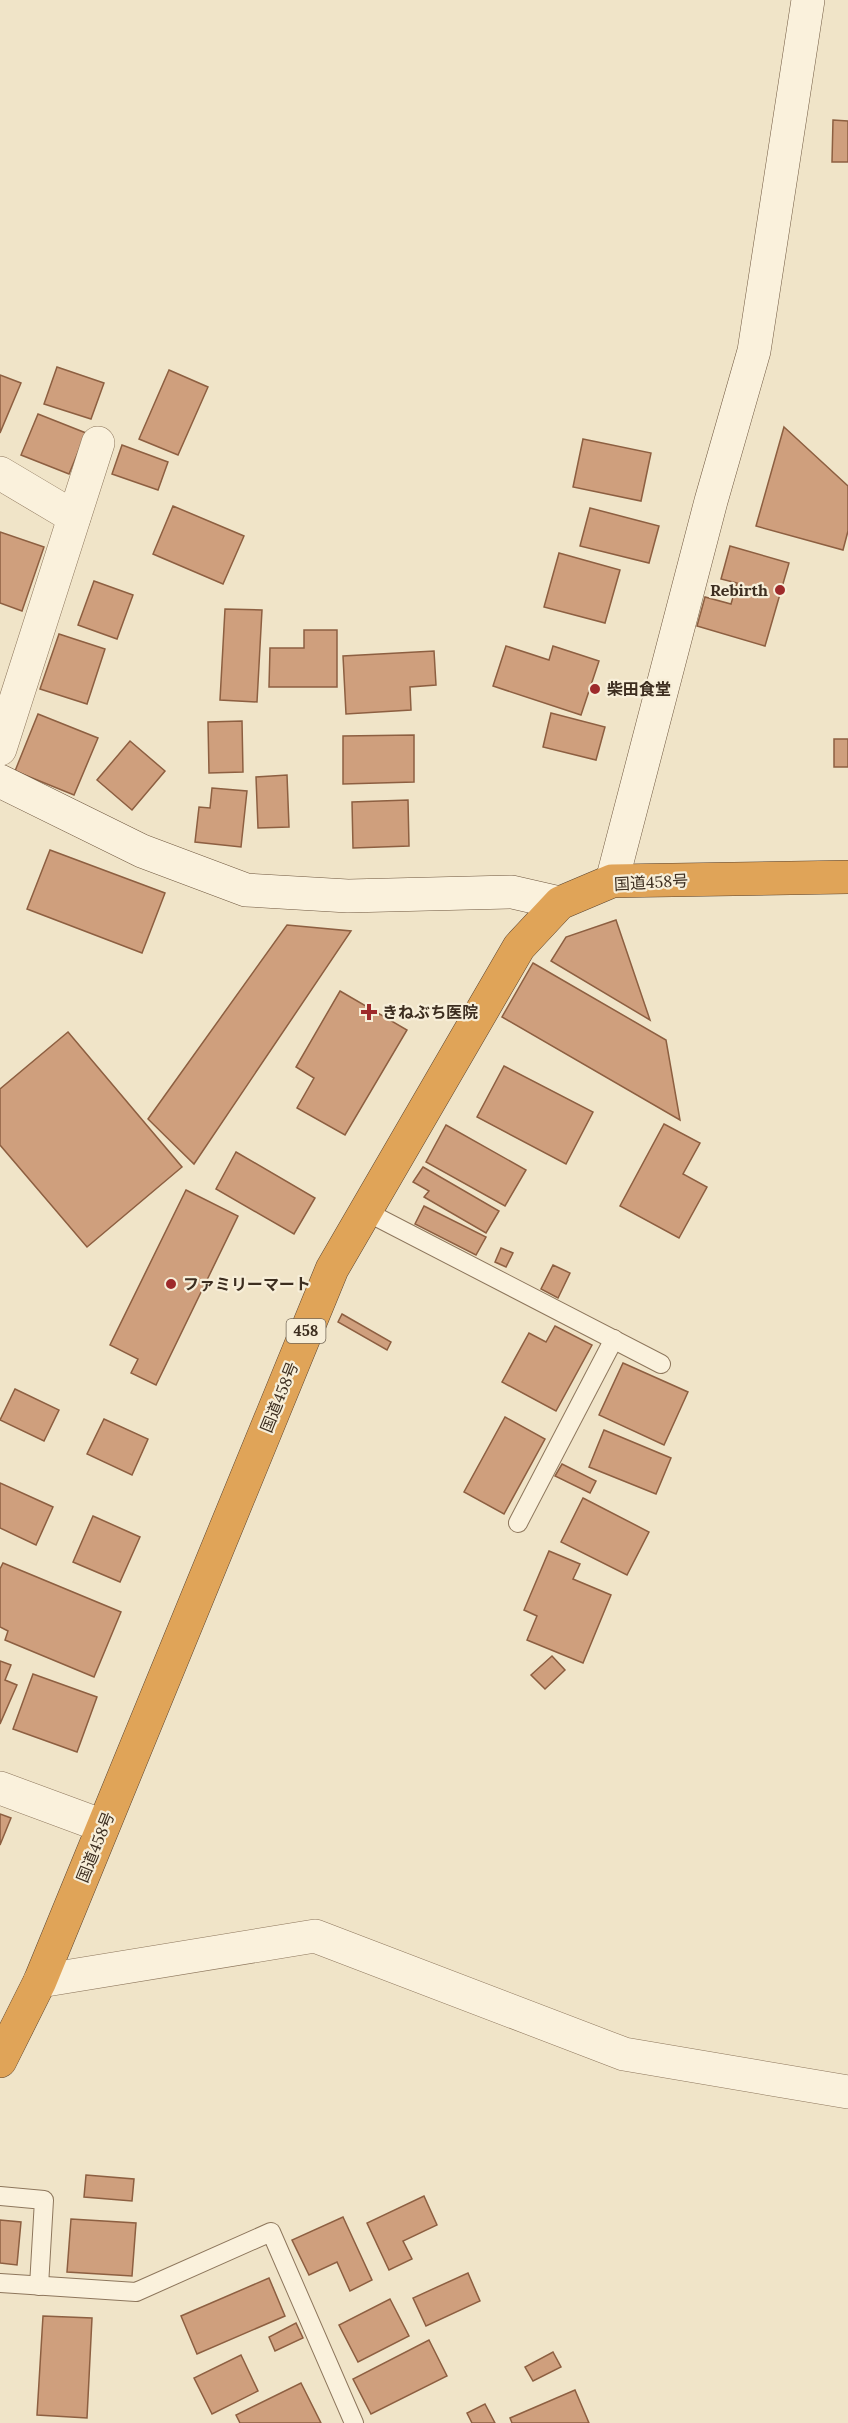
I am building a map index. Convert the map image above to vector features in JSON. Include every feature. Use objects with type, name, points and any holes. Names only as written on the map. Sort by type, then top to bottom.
[{"type":"highway","name":"国道458号","points":[[0,2061],[40,1981],[332,1269],[519,947],[560,903],[612,881],[848,877]]},
{"type":"street","points":[[612,881],[711,501],[754,351],[808,0]]},
{"type":"street","points":[[0,749],[99,443]]},
{"type":"street","points":[[0,473],[74,517]]},
{"type":"street","points":[[0,781],[142,851],[246,890],[348,896],[512,892],[560,903]]},
{"type":"street","points":[[0,1788],[103,1826]]},
{"type":"street","points":[[40,1981],[315,1936],[624,2054],[848,2092]]},
{"type":"lane","points":[[365,1211],[661,1364]]},
{"type":"lane","points":[[518,1523],[614,1339]]},
{"type":"lane","points":[[0,2196],[44,2200],[39,2286]]},
{"type":"lane","points":[[0,2283],[136,2292],[271,2232],[354,2423]]},
{"type":"building","points":[[833,120],[848,121],[848,162],[832,162]]},
{"type":"building","points":[[57,367],[104,383],[91,419],[44,404]]},
{"type":"building","points":[[169,370],[208,387],[178,455],[139,439]]},
{"type":"building","points":[[0,375],[21,383],[0,433]]},
{"type":"building","points":[[38,414],[86,433],[69,474],[21,455]]},
{"type":"building","points":[[784,427],[848,486],[848,531],[843,550],[756,526]]},
{"type":"building","points":[[583,439],[651,453],[641,501],[573,487]]},
{"type":"building","points":[[122,445],[168,462],[158,490],[112,474]]},
{"type":"building","points":[[173,506],[244,536],[223,584],[153,554]]},
{"type":"building","points":[[590,508],[659,526],[649,563],[580,546]]},
{"type":"building","points":[[0,532],[44,547],[22,611],[0,603]]},
{"type":"building","points":[[730,546],[789,563],[765,646],[697,626],[705,597],[731,604],[737,583],[721,579]]},
{"type":"building","points":[[559,553],[620,570],[605,623],[544,607]]},
{"type":"building","points":[[94,581],[133,595],[117,639],[78,625]]},
{"type":"building","points":[[225,609],[262,610],[257,702],[220,700]]},
{"type":"building","points":[[304,630],[337,630],[337,687],[269,687],[270,648],[304,648]]},
{"type":"building","points":[[59,634],[105,649],[87,704],[40,689]]},
{"type":"building","points":[[506,646],[549,660],[553,646],[599,661],[581,715],[493,686]]},
{"type":"building","points":[[434,651],[436,685],[410,687],[411,710],[346,714],[343,656]]},
{"type":"building","points":[[551,713],[605,727],[596,760],[543,747]]},
{"type":"building","points":[[38,714],[98,738],[74,795],[15,771]]},
{"type":"building","points":[[242,721],[243,772],[209,773],[208,722]]},
{"type":"building","points":[[414,735],[414,782],[343,784],[343,736]]},
{"type":"building","points":[[834,739],[848,739],[848,767],[834,767]]},
{"type":"building","points":[[130,741],[165,771],[132,810],[97,780]]},
{"type":"building","points":[[287,775],[289,827],[258,828],[256,777]]},
{"type":"building","points":[[212,788],[247,791],[241,847],[195,842],[199,807],[210,808]]},
{"type":"building","points":[[408,800],[409,846],[353,848],[352,802]]},
{"type":"building","points":[[50,850],[165,893],[142,953],[27,909]]},
{"type":"building","points":[[616,920],[650,1020],[551,961],[566,937]]},
{"type":"building","points":[[287,925],[351,931],[194,1164],[148,1119]]},
{"type":"building","points":[[533,963],[666,1040],[680,1120],[502,1017]]},
{"type":"building","points":[[340,991],[407,1030],[345,1135],[297,1108],[314,1078],[296,1067]]},
{"type":"building","points":[[68,1032],[182,1167],[87,1247],[0,1145],[0,1089]]},
{"type":"building","points":[[504,1066],[593,1112],[566,1164],[477,1117]]},
{"type":"building","points":[[664,1124],[700,1143],[683,1174],[707,1187],[679,1238],[620,1206]]},
{"type":"building","points":[[446,1125],[526,1170],[505,1206],[426,1162]]},
{"type":"building","points":[[236,1152],[315,1198],[294,1234],[216,1189]]},
{"type":"building","points":[[423,1167],[499,1211],[486,1233],[424,1197],[429,1191],[413,1182]]},
{"type":"building","points":[[186,1190],[238,1216],[156,1385],[131,1373],[138,1359],[110,1345]]},
{"type":"building","points":[[424,1206],[486,1237],[476,1255],[415,1224]]},
{"type":"building","points":[[501,1248],[513,1253],[506,1267],[495,1262]]},
{"type":"building","points":[[553,1265],[570,1273],[558,1298],[541,1289]]},
{"type":"building","points":[[342,1314],[391,1342],[387,1350],[338,1322]]},
{"type":"building","points":[[555,1326],[592,1345],[556,1411],[502,1382],[529,1333],[546,1342]]},
{"type":"building","points":[[623,1363],[688,1392],[664,1445],[599,1415]]},
{"type":"building","points":[[15,1389],[59,1410],[44,1441],[0,1420]]},
{"type":"building","points":[[505,1417],[545,1439],[504,1514],[464,1492]]},
{"type":"building","points":[[104,1419],[148,1439],[132,1475],[87,1454]]},
{"type":"building","points":[[604,1430],[671,1458],[656,1494],[589,1467]]},
{"type":"building","points":[[562,1464],[596,1481],[590,1493],[555,1476]]},
{"type":"building","points":[[0,1483],[53,1507],[36,1545],[0,1528]]},
{"type":"building","points":[[583,1498],[649,1532],[627,1575],[561,1542]]},
{"type":"building","points":[[93,1516],[140,1537],[120,1582],[73,1562]]},
{"type":"building","points":[[549,1551],[580,1564],[573,1579],[611,1595],[583,1663],[527,1640],[537,1616],[524,1610]]},
{"type":"building","points":[[3,1563],[121,1612],[94,1677],[5,1640],[8,1631],[0,1627],[0,1569]]},
{"type":"building","points":[[552,1656],[565,1670],[545,1689],[531,1675]]},
{"type":"building","points":[[0,1661],[11,1665],[5,1680],[17,1685],[0,1724]]},
{"type":"building","points":[[33,1674],[97,1697],[77,1752],[13,1729]]},
{"type":"building","points":[[0,1814],[11,1818],[0,1845]]},
{"type":"building","points":[[86,2175],[134,2179],[132,2201],[84,2197]]},
{"type":"building","points":[[424,2196],[437,2225],[403,2241],[412,2259],[389,2270],[367,2223]]},
{"type":"building","points":[[343,2217],[372,2280],[350,2291],[337,2262],[309,2275],[292,2240]]},
{"type":"building","points":[[71,2219],[136,2223],[132,2276],[67,2272]]},
{"type":"building","points":[[0,2220],[21,2222],[17,2265],[0,2263]]},
{"type":"building","points":[[468,2273],[480,2301],[426,2326],[413,2298]]},
{"type":"building","points":[[269,2278],[285,2316],[197,2354],[181,2316]]},
{"type":"building","points":[[390,2299],[409,2336],[358,2362],[339,2325]]},
{"type":"building","points":[[43,2316],[92,2318],[87,2418],[37,2415]]},
{"type":"building","points":[[296,2323],[303,2338],[275,2351],[269,2337]]},
{"type":"building","points":[[429,2340],[447,2376],[371,2414],[353,2379]]},
{"type":"building","points":[[553,2352],[561,2367],[533,2381],[525,2367]]},
{"type":"building","points":[[241,2355],[258,2391],[212,2414],[194,2378]]},
{"type":"building","points":[[301,2383],[321,2423],[240,2423],[236,2415]]},
{"type":"building","points":[[575,2390],[589,2423],[512,2423],[510,2418]]},
{"type":"building","points":[[485,2404],[495,2423],[472,2423],[467,2413]]},
{"type":"place","name":"Rebirth","points":[[780,590]]},
{"type":"place","name":"柴田食堂","points":[[595,689]]},
{"type":"place","name":"きねぶち医院","points":[[369,1012]]},
{"type":"place","name":"ファミリーマート","points":[[171,1284]]}]
